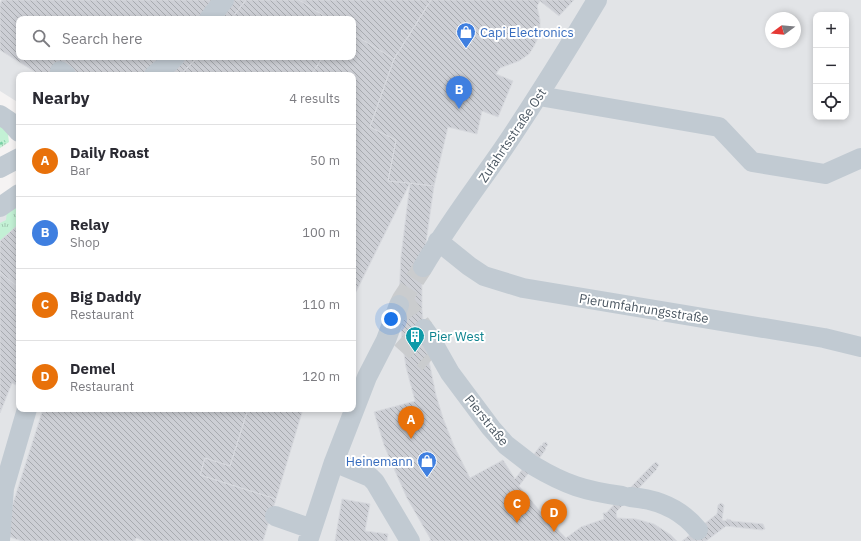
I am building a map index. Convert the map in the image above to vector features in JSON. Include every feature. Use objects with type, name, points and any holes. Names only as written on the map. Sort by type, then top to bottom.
[{"type":"street","points":[[211,16],[224,0]]},
{"type":"street","name":"Zufahrtsstraße Ost","points":[[423,266],[438,241],[539,96],[597,0]]},
{"type":"street","points":[[158,72],[170,64],[173,60]]},
{"type":"street","points":[[539,96],[719,127],[752,162],[825,174],[861,158]]},
{"type":"street","points":[[0,104],[16,112]]},
{"type":"street","points":[[0,115],[9,121],[16,129]]},
{"type":"street","points":[[0,168],[16,160]]},
{"type":"street","points":[[0,207],[16,196]]},
{"type":"street","name":"Pierumfahrungsstraße","points":[[438,241],[484,276],[523,288],[824,338],[861,347]]},
{"type":"street","points":[[356,405],[367,377],[394,339],[399,305]]},
{"type":"street","name":"Pierstraße","points":[[424,329],[450,373],[491,428],[506,445],[531,464],[552,477],[571,486],[591,492],[654,501],[671,507],[682,515],[703,537]]},
{"type":"street","points":[[429,364],[450,373]]},
{"type":"street","points":[[0,541],[4,488],[26,412]]},
{"type":"street","points":[[275,516],[310,535],[334,462],[353,412]]},
{"type":"street","points":[[334,462],[370,477],[375,482],[410,541]]},
{"type":"shaded area","points":[[0,0],[861,0],[861,541],[0,541],[0,209],[16,196],[16,412],[356,412],[356,72],[16,72],[16,101],[0,91]]},
{"type":"green space","points":[[0,123],[7,127],[9,142],[0,148]]},
{"type":"green space","points":[[16,205],[16,227],[0,241],[0,223],[6,220],[7,211]]},
{"type":"building","points":[[2,0],[246,0],[233,16],[16,16],[16,60],[0,50],[0,4]]},
{"type":"building","points":[[246,0],[299,0],[324,16],[233,16]]},
{"type":"building","points":[[299,0],[431,0],[394,59],[356,36],[356,16],[324,16]]},
{"type":"building","points":[[431,0],[574,0],[559,16],[540,1],[537,6],[540,20],[540,34],[534,46],[529,54],[519,61],[500,68],[496,74],[513,81],[498,117],[482,111],[477,134],[448,127],[434,186],[388,181],[396,140],[370,127],[394,59]]},
{"type":"building","points":[[356,36],[394,59],[370,127],[396,140],[388,181],[410,183],[356,292],[356,72],[313,72],[321,60],[356,60]]},
{"type":"building","points":[[16,60],[195,60],[183,72],[35,72]]},
{"type":"building","points":[[195,60],[321,60],[313,72],[183,72]]},
{"type":"building","name":"Pier West","points":[[410,183],[434,186],[422,271],[422,310],[425,342],[436,395],[443,418],[454,446],[470,478],[503,460],[515,479],[541,445],[542,446],[543,443],[546,442],[548,445],[545,448],[546,449],[519,486],[539,510],[566,538],[581,527],[604,519],[603,513],[606,513],[656,462],[659,465],[657,469],[616,512],[617,518],[636,519],[654,524],[671,535],[677,541],[429,541],[431,540],[407,498],[395,471],[384,445],[374,412],[415,401],[406,367],[402,341],[399,300],[401,256]]},
{"type":"building","points":[[16,227],[16,285],[0,272],[0,241]]},
{"type":"building","points":[[0,272],[16,285],[16,385],[12,383],[0,413]]},
{"type":"building","points":[[42,412],[247,412],[230,466],[205,458],[200,475],[276,499],[263,541],[145,541],[136,538],[135,541],[22,541],[3,535]]},
{"type":"building","points":[[247,412],[302,412],[276,499],[200,475],[205,458],[230,466]]},
{"type":"building","points":[[342,499],[370,504],[365,531],[388,534],[387,541],[335,541]]},
{"type":"building","points":[[721,503],[724,505],[722,520],[726,521],[727,519],[731,521],[763,524],[765,529],[762,530],[726,526],[706,541],[682,541],[717,514],[718,505]]},
{"type":"tunnel","points":[[399,305],[423,267]]},
{"type":"tunnel","points":[[402,299],[424,329]]},
{"type":"tunnel","points":[[401,338],[429,363]]},
{"type":"place","name":"Capi Electronics","points":[[466,49]]},
{"type":"place","name":"Relay","points":[[459,109]]},
{"type":"place","name":"Pier West","points":[[415,353]]},
{"type":"place","name":"Daily Roast","points":[[411,439]]},
{"type":"place","name":"Heinemann","points":[[427,478]]},
{"type":"place","name":"Big Daddy","points":[[517,523]]},
{"type":"place","name":"Demel","points":[[554,532]]}]
